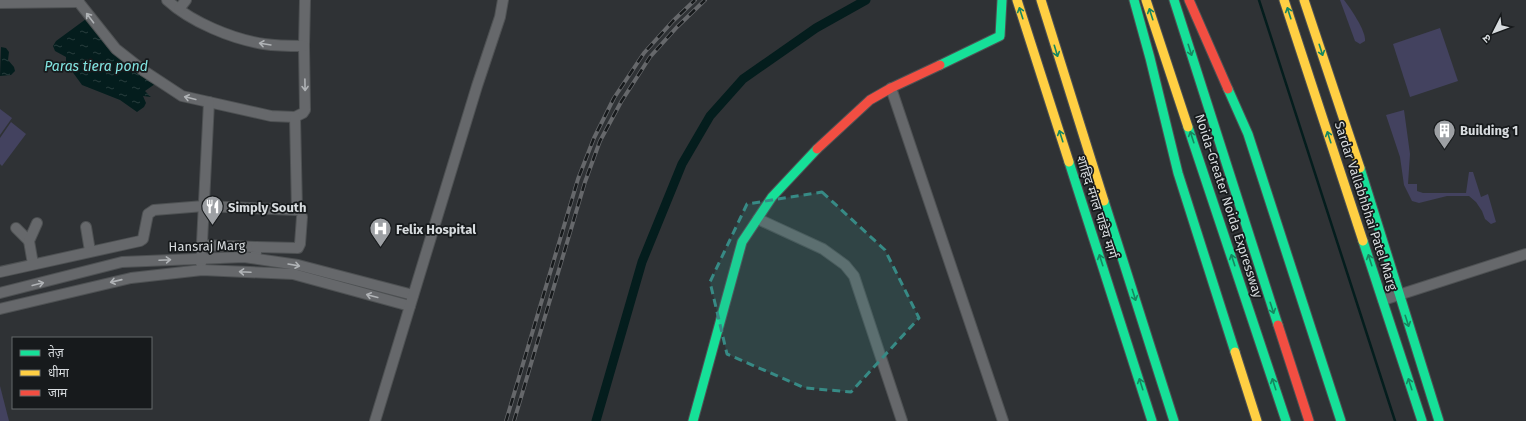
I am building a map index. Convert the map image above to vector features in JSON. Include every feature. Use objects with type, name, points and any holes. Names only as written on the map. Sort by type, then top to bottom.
[{"type":"main road","points":[[693,421],[742,242],[772,197],[824,140],[870,100],[891,88],[1000,36],[1002,0]]},
{"type":"main road","name":"शाहिद मंगल पांडेय मार्ग","points":[[1017,0],[1065,115],[1152,421]]},
{"type":"main road","points":[[1041,0],[1065,115],[1174,421]]},
{"type":"main road","points":[[1134,0],[1150,58],[1178,173],[1257,421]]},
{"type":"main road","name":"Noida-Greater Noida Expressway","points":[[1146,0],[1286,421]]},
{"type":"main road","name":"Noida-Greater Noida Expressway","points":[[1174,0],[1309,421]]},
{"type":"main road","points":[[1189,0],[1248,134],[1341,421]]},
{"type":"main road","name":"Sardar Vallabhbhai Patel Marg","points":[[1284,0],[1422,421]]},
{"type":"main road","name":"Sardar Vallabhbhai Patel Marg","points":[[1304,0],[1357,159],[1398,295],[1439,421]]},
{"type":"street","points":[[167,0],[204,25],[239,38],[262,44],[304,46]]},
{"type":"street","points":[[179,9],[186,0]]},
{"type":"street","points":[[0,3],[78,1],[116,49],[144,71],[182,96],[262,114],[294,117],[303,113],[305,110],[305,0]]},
{"type":"street","points":[[375,421],[477,86],[500,16],[503,0]]},
{"type":"street","points":[[891,88],[1003,421]]},
{"type":"street","points":[[202,270],[201,258],[209,102]]},
{"type":"street","points":[[0,272],[142,240],[148,214],[154,210],[204,206],[298,210],[294,117]]},
{"type":"street","points":[[202,244],[298,248],[300,244],[302,217]]},
{"type":"street","points":[[758,218],[823,249],[842,261],[850,270],[854,276],[902,421]]},
{"type":"street","points":[[33,264],[30,241],[37,223]]},
{"type":"street","points":[[86,227],[90,251]]},
{"type":"street","points":[[16,228],[30,241]]},
{"type":"street","points":[[256,247],[256,259]]},
{"type":"street","points":[[1382,300],[1526,254]]},
{"type":"street","name":"Hansraj Marg","points":[[0,293],[122,262],[244,257],[298,265],[413,295]]},
{"type":"street","name":"Hansraj Marg","points":[[0,308],[131,278],[202,270],[293,274],[410,306]]},
{"type":"highlighted area","points":[[822,192],[885,250],[919,318],[851,392],[805,388],[727,354],[710,282],[747,204]]},
{"type":"shaded area","points":[[1340,0],[1344,0],[1361,26],[1365,41],[1360,44],[1355,41]]},
{"type":"shaded area","points":[[1440,28],[1458,81],[1410,97],[1393,44]]},
{"type":"shaded area","points":[[0,109],[12,118],[0,135]]},
{"type":"shaded area","points":[[1404,110],[1410,154],[1408,184],[1417,184],[1417,191],[1423,193],[1466,193],[1469,172],[1473,172],[1481,197],[1488,194],[1496,222],[1491,224],[1485,219],[1476,202],[1469,196],[1447,196],[1419,203],[1412,201],[1404,185],[1400,157],[1386,115]]},
{"type":"shaded area","points":[[11,122],[26,134],[2,166],[0,164],[0,138]]},
{"type":"shaded area","points":[[0,386],[9,421],[0,421]]},
{"type":"water","name":"Paras tiera pond","points":[[86,19],[101,39],[155,84],[145,91],[151,97],[143,96],[146,103],[144,107],[137,112],[120,100],[82,85],[66,63],[66,57],[55,51],[53,46],[56,41]]},
{"type":"water","points":[[1,47],[6,48],[9,52],[8,60],[14,67],[15,71],[11,75],[0,76]]},
{"type":"waterway","points":[[596,421],[642,262],[682,164],[710,116],[743,79],[816,28],[866,0]]},
{"type":"waterway","points":[[1259,0],[1395,421]]},
{"type":"railway","points":[[506,421],[578,179],[594,138],[614,98],[644,53],[673,21],[695,0]]},
{"type":"railway","points":[[514,421],[585,182],[600,141],[621,102],[650,57],[677,27],[705,0]]},
{"type":"traffic: fast","points":[[940,65],[1000,36],[1002,0]]},
{"type":"traffic: fast","points":[[1134,0],[1150,58],[1178,173],[1235,352]]},
{"type":"traffic: fast","points":[[1174,0],[1278,325]]},
{"type":"traffic: fast","points":[[1228,89],[1248,134],[1341,421]]},
{"type":"traffic: fast","points":[[1188,127],[1286,421]]},
{"type":"traffic: fast","points":[[693,421],[742,242],[772,197],[817,149]]},
{"type":"traffic: fast","points":[[1069,162],[1152,421]]},
{"type":"traffic: fast","points":[[1360,168],[1439,421]]},
{"type":"traffic: fast","points":[[1104,201],[1174,421]]},
{"type":"traffic: fast","points":[[1363,241],[1422,421]]},
{"type":"traffic: slow","points":[[1017,0],[1069,162]]},
{"type":"traffic: slow","points":[[1041,0],[1104,201]]},
{"type":"traffic: slow","points":[[1146,0],[1188,127]]},
{"type":"traffic: slow","points":[[1284,0],[1363,241]]},
{"type":"traffic: slow","points":[[1304,0],[1360,168]]},
{"type":"traffic: slow","points":[[1235,352],[1257,421]]},
{"type":"traffic: jam","points":[[1189,0],[1228,89]]},
{"type":"traffic: jam","points":[[817,149],[870,100],[891,88],[940,65]]},
{"type":"traffic: jam","points":[[1278,325],[1309,421]]},
{"type":"place","name":"Building 1","points":[[1445,150]]},
{"type":"place","name":"Simply South","points":[[212,226]]},
{"type":"place","name":"Felix Hospital","points":[[380,248]]}]
